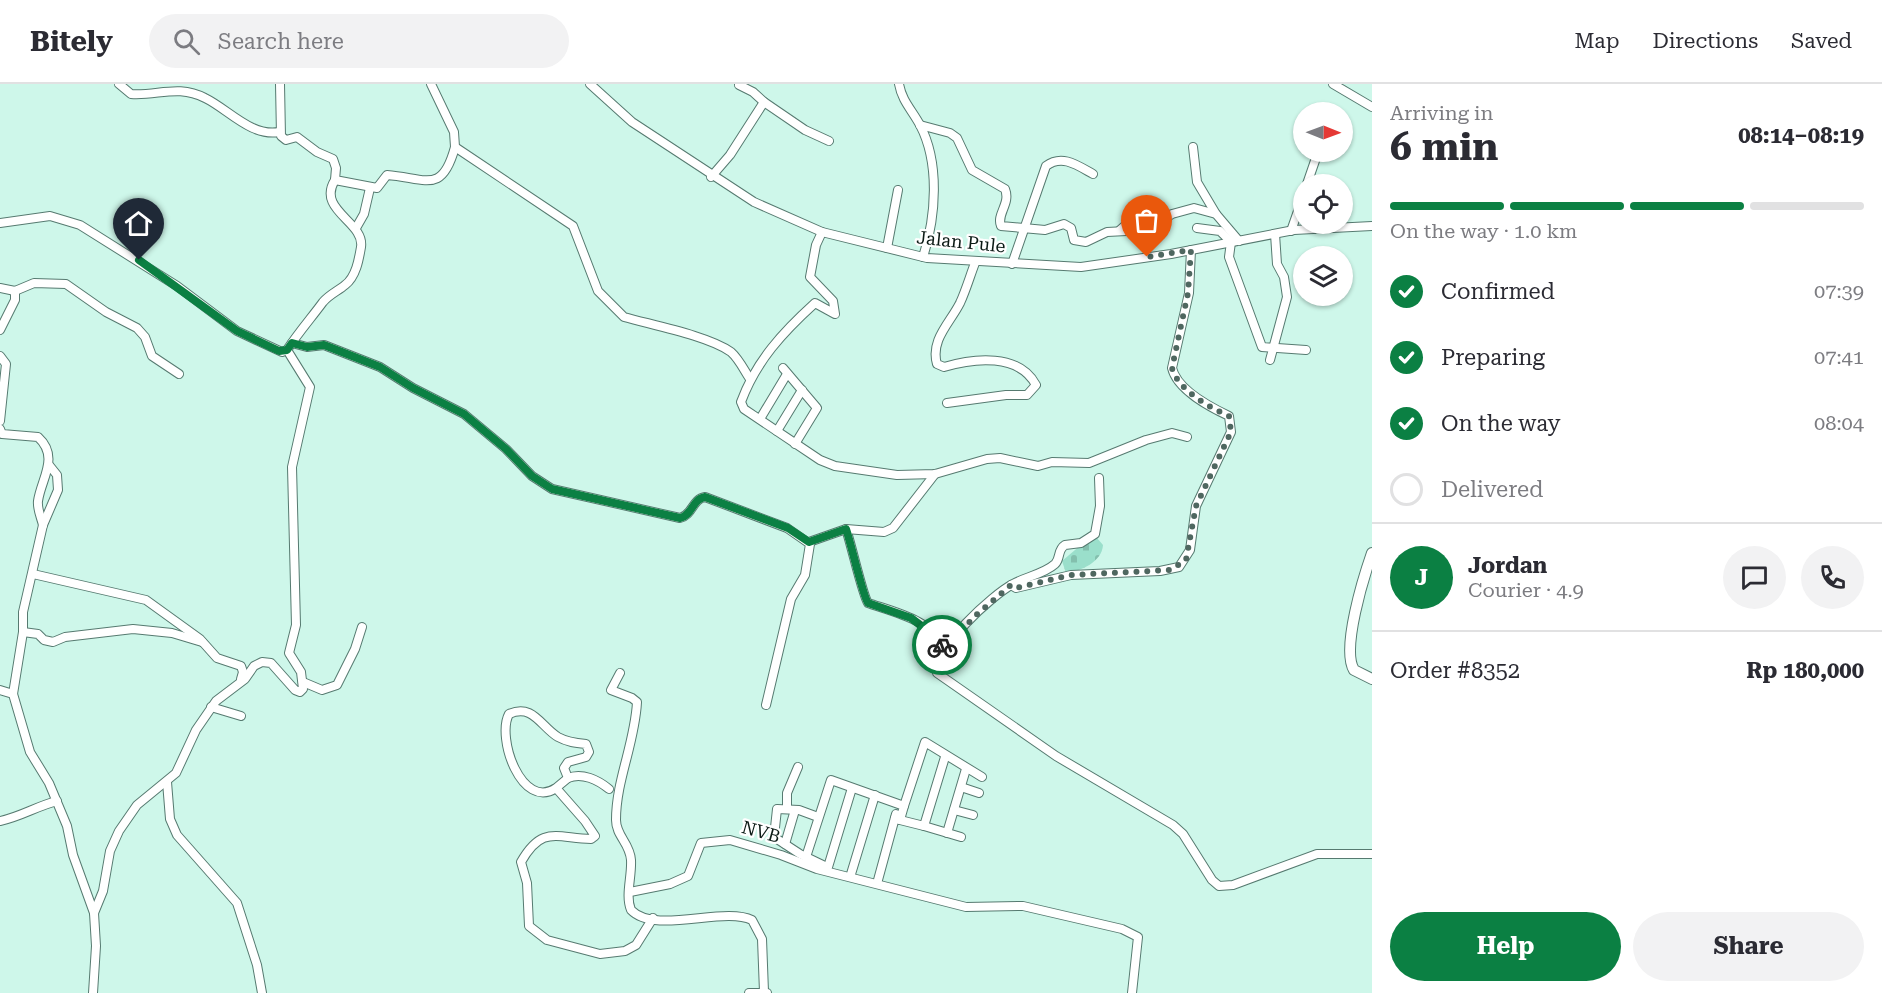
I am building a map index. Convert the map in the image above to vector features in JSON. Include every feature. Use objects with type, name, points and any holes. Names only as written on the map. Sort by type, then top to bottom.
[{"type":"main road","points":[[1372,553],[1350,660],[1354,670],[1372,679]]},
{"type":"street","points":[[119,84],[131,94],[169,89],[184,90],[198,95],[265,134],[279,132]]},
{"type":"street","points":[[192,84],[198,95]]},
{"type":"street","points":[[279,132],[282,116],[280,84]]},
{"type":"street","points":[[334,180],[379,188],[387,175],[421,182],[436,179],[448,168],[454,147],[454,132],[431,84]]},
{"type":"street","name":"Jalan Pule","points":[[590,84],[632,122],[711,177],[753,202],[822,232],[923,257],[975,263],[1081,267],[1292,231],[1372,226]]},
{"type":"street","points":[[899,84],[901,95],[920,125],[929,152],[934,197],[931,232],[923,257]]},
{"type":"street","points":[[1333,84],[1372,107]]},
{"type":"street","points":[[739,85],[753,92],[805,130],[829,141]]},
{"type":"street","points":[[711,177],[730,155],[764,102]]},
{"type":"street","points":[[920,125],[950,133],[957,138],[972,170],[1005,189],[1008,200],[999,224],[1024,229],[1047,229],[1064,224],[1071,228],[1074,240],[1084,243],[1103,233],[1120,230],[1146,230],[1183,210],[1194,208],[1216,214]]},
{"type":"street","points":[[279,132],[286,140],[299,138],[317,152],[333,159],[336,168],[331,192],[336,207],[343,220],[356,228],[362,237],[354,273],[345,285],[323,302],[290,347]]},
{"type":"street","points":[[454,147],[573,226],[598,291],[616,311],[624,317],[710,342],[729,351],[750,379]]},
{"type":"street","points":[[1193,147],[1197,182],[1235,242]]},
{"type":"street","points":[[1012,264],[1046,166],[1064,160],[1092,174]]},
{"type":"street","points":[[356,228],[364,214],[370,188]]},
{"type":"street","points":[[887,248],[898,190]]},
{"type":"street","points":[[1120,230],[1137,215]]},
{"type":"street","points":[[0,223],[50,216],[80,225],[177,286],[237,331],[279,351],[290,347],[324,345],[380,367],[413,388],[464,414],[506,449],[532,476],[552,489],[680,518],[688,514],[697,500],[705,497],[788,528],[809,542],[810,551],[805,575],[791,599],[766,705]]},
{"type":"street","points":[[1197,228],[1220,231],[1235,242]]},
{"type":"street","points":[[822,232],[816,245],[810,277],[833,301],[835,314],[815,303],[772,345],[750,379],[741,402],[744,409],[795,444],[835,466],[897,475],[935,474],[987,459],[1000,458],[1038,466],[1052,462],[1089,463],[1146,440],[1172,434],[1187,437]]},
{"type":"street","points":[[1270,360],[1271,349],[1287,297],[1284,277],[1277,264],[1275,234]]},
{"type":"street","points":[[1235,242],[1229,257],[1262,348],[1306,350]]},
{"type":"street","points":[[1011,585],[1016,588],[1031,586],[1071,575],[1170,570],[1186,560],[1196,506],[1231,432],[1229,416],[1186,389],[1174,376],[1172,368],[1188,293],[1191,250]]},
{"type":"street","points":[[947,403],[1006,395],[1027,395],[1036,385],[1028,372],[1005,361],[996,360],[944,367],[937,364],[935,351],[940,334],[959,305],[975,263]]},
{"type":"street","points":[[0,288],[15,291],[33,283],[66,284],[106,312],[137,328],[145,337],[152,356],[179,374]]},
{"type":"street","points":[[0,330],[15,300],[15,291]]},
{"type":"street","points":[[94,913],[103,891],[110,851],[118,831],[137,805],[176,773],[196,730],[211,707],[226,692],[240,683],[254,666],[262,662],[270,663],[298,692],[302,691],[303,682],[289,653],[296,625],[292,467],[310,387],[290,347]]},
{"type":"street","points":[[0,356],[6,364],[1,389],[0,421]]},
{"type":"street","points":[[760,419],[785,371],[817,408],[795,444]]},
{"type":"street","points":[[777,430],[802,390]]},
{"type":"street","points":[[0,429],[2,434],[9,437],[38,437],[57,475],[58,490],[43,525],[22,612],[23,632],[13,694],[30,752],[57,801],[94,913],[96,946],[93,993]]},
{"type":"street","points":[[43,525],[38,504],[50,465]]},
{"type":"street","points":[[809,542],[846,529],[884,532],[893,528],[935,474]]},
{"type":"street","points":[[1100,478],[1100,506],[1095,534],[1081,543],[1065,545],[1053,566],[1011,585],[974,617],[944,650],[937,666],[940,676],[1056,756],[1173,825],[1183,834],[1212,880],[1219,886],[1233,885],[1317,854],[1372,854]]},
{"type":"street","points":[[846,529],[860,571],[864,598],[868,603],[911,618],[941,641],[944,650]]},
{"type":"street","points":[[33,574],[146,600],[202,642],[217,658],[241,666],[243,672],[240,683]]},
{"type":"street","points":[[303,682],[322,690],[337,685],[355,649],[362,627]]},
{"type":"street","points":[[23,632],[38,634],[44,640],[53,642],[65,637],[133,629],[172,633],[202,642]]},
{"type":"street","points":[[620,673],[611,690],[634,699],[637,705],[632,745],[618,796],[616,822],[617,832],[629,844],[631,854],[630,907],[634,914],[653,918],[684,921],[741,916],[752,920],[762,939],[765,993],[749,993]]},
{"type":"street","points":[[0,690],[13,694]]},
{"type":"street","points":[[211,707],[241,716]]},
{"type":"street","points":[[568,778],[564,774],[566,765],[586,757],[589,752],[586,744],[570,742],[555,735],[529,712],[517,711],[509,714],[506,741],[516,770],[523,782],[537,792],[546,793],[568,778],[576,776],[597,780],[609,789]]},
{"type":"street","points":[[873,881],[925,742],[945,757],[982,777]]},
{"type":"street","points":[[924,826],[945,757]]},
{"type":"street","points":[[785,844],[791,809],[787,793],[798,767]]},
{"type":"street","points":[[947,833],[966,769]]},
{"type":"street","points":[[806,857],[831,780],[902,805]]},
{"type":"street","points":[[167,782],[170,819],[177,836],[237,903],[257,965],[262,993]]},
{"type":"street","points":[[961,787],[979,793]]},
{"type":"street","points":[[555,788],[585,821],[595,836],[591,839],[571,839],[548,835],[540,837],[529,848],[521,862],[527,883],[529,926],[547,940],[600,954],[625,951],[636,945],[653,918]]},
{"type":"street","points":[[828,867],[852,788]]},
{"type":"street","points":[[851,874],[875,795]]},
{"type":"street","points":[[0,821],[15,817],[34,806],[57,801]]},
{"type":"street","points":[[818,817],[791,809],[777,809],[774,837],[806,857],[828,867],[892,888],[966,907],[1023,906],[1122,929],[1138,937],[1132,993]]},
{"type":"street","points":[[954,810],[973,816]]},
{"type":"street","points":[[897,819],[961,837]]},
{"type":"street","name":"NVB","points":[[630,892],[669,884],[688,876],[700,843],[730,840],[781,855],[817,869],[873,881]]},
{"type":"green space","points":[[1097,538],[1103,545],[1095,561],[1084,568],[1066,573],[1062,561],[1088,539]]},
{"type":"way so far","points":[[942,645],[944,650],[954,636],[1011,585],[1016,588],[1031,586],[1071,575],[1170,570],[1179,567],[1186,560],[1190,550],[1196,506],[1231,432],[1229,416],[1186,389],[1177,381],[1172,368],[1188,293],[1191,250],[1147,257]]},
{"type":"route","points":[[139,260],[237,331],[279,351],[287,350],[292,343],[307,347],[324,345],[380,367],[413,388],[464,414],[506,449],[532,476],[552,489],[680,518],[691,511],[700,497],[705,497],[788,528],[809,542],[834,531],[846,529],[860,571],[864,598],[868,603],[911,618],[941,641],[942,645]]}]
